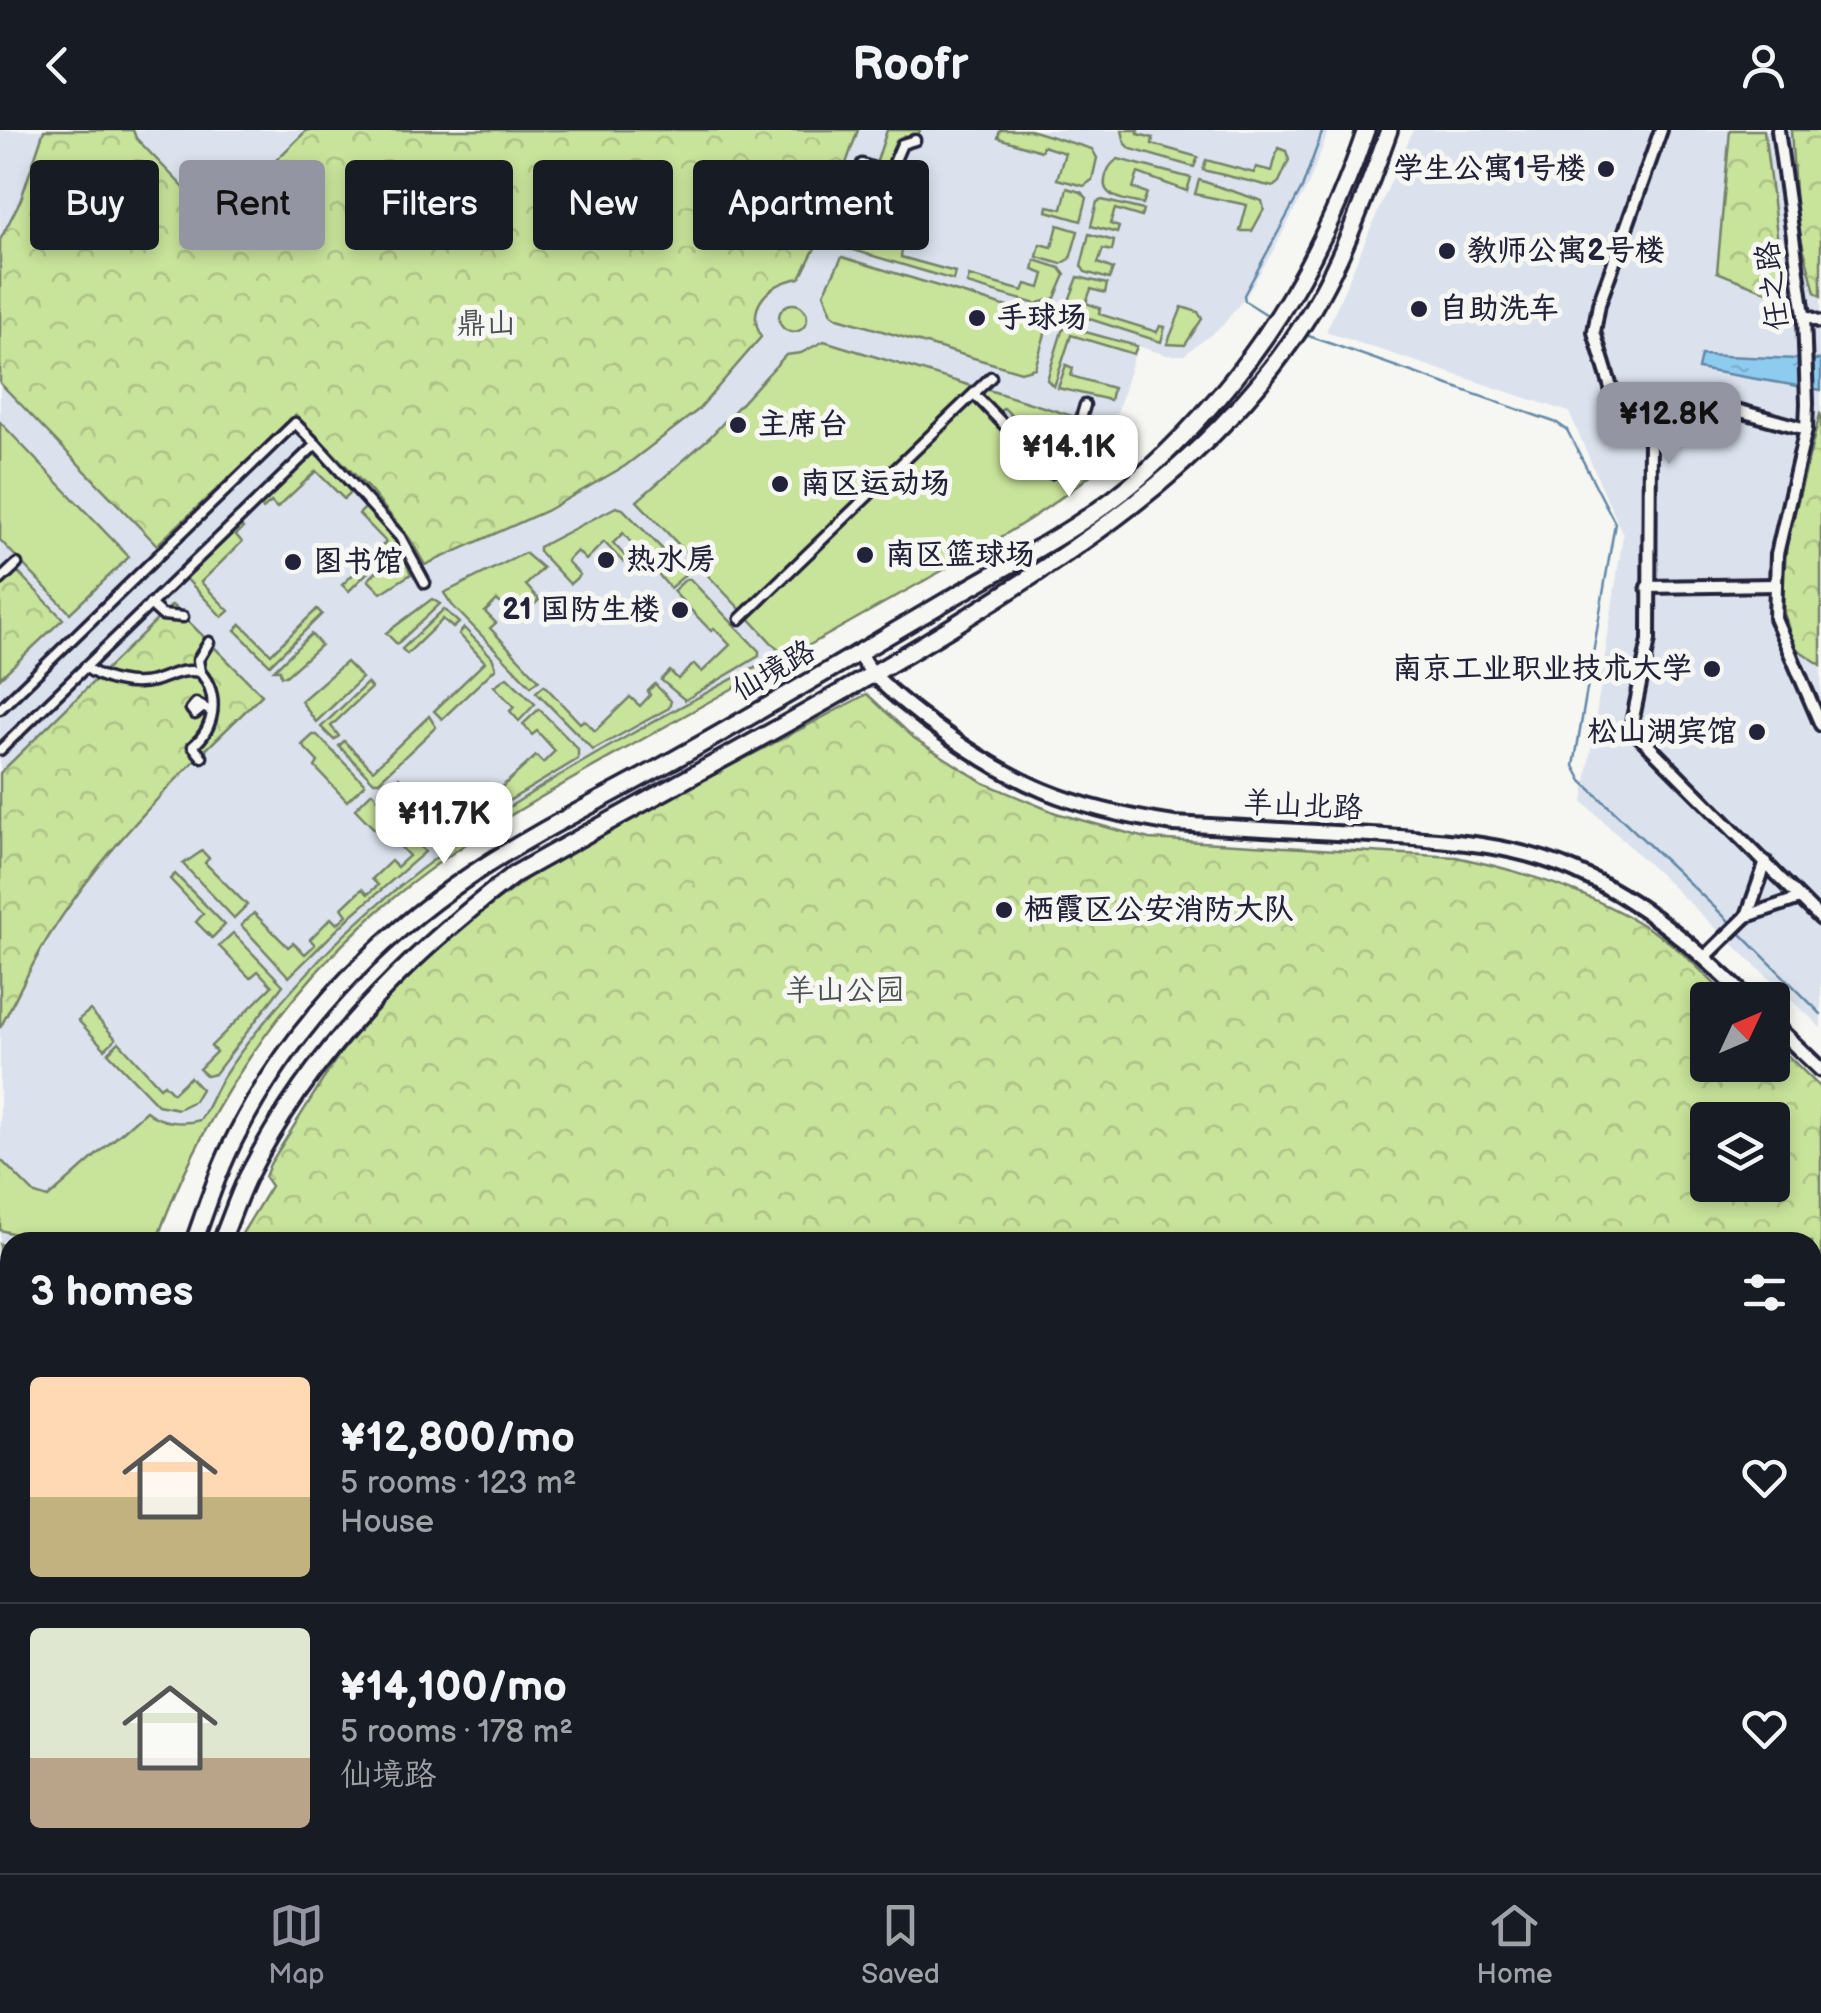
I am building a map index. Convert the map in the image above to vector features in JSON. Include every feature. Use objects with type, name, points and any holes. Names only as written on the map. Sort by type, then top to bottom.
[{"type":"main road","name":"仙境路","points":[[198,1232],[236,1135],[273,1073],[320,1010],[423,910],[509,851],[1064,532],[1129,486],[1193,425],[1270,332],[1325,235],[1366,130]]},
{"type":"main road","name":"仙境路","points":[[225,1232],[246,1180],[329,1048],[377,994],[515,874],[872,676],[1027,580],[1134,508],[1202,444],[1289,345],[1308,316],[1342,253],[1389,130]]},
{"type":"street","points":[[1661,130],[1599,304],[1594,332],[1620,417],[1650,432],[1649,640],[1631,728],[1821,919]]},
{"type":"street","name":"任之路","points":[[1778,130],[1804,315],[1806,429],[1777,554],[1775,618],[1821,724]]},
{"type":"street","points":[[896,160],[902,144],[915,140]]},
{"type":"street","points":[[1804,315],[1821,322]]},
{"type":"street","points":[[740,619],[991,377]]},
{"type":"street","points":[[974,394],[1051,474],[1073,457]]},
{"type":"street","points":[[1085,406],[1070,456],[1102,464]]},
{"type":"street","points":[[1620,417],[1729,408],[1806,429]]},
{"type":"street","points":[[0,708],[295,423],[400,537],[425,583]]},
{"type":"street","points":[[0,750],[316,444]]},
{"type":"street","points":[[0,580],[17,564]]},
{"type":"street","points":[[1648,588],[1776,585]]},
{"type":"street","points":[[150,604],[162,615],[184,617]]},
{"type":"street","points":[[202,758],[193,746],[208,728],[212,698],[198,660],[209,642]]},
{"type":"street","name":"羊山北路","points":[[858,653],[872,676],[981,760],[1074,804],[1174,824],[1478,842],[1572,870],[1644,908],[1731,982]]},
{"type":"street","points":[[85,668],[108,680],[146,683],[174,672],[200,672]]},
{"type":"street","points":[[200,709],[212,712]]},
{"type":"street","points":[[1706,957],[1747,916],[1766,862]]},
{"type":"street","points":[[1747,916],[1800,898]]},
{"type":"street","points":[[1790,1040],[1821,1070]]},
{"type":"shaded area","points":[[0,130],[1329,130],[1309,183],[1273,251],[1222,326],[1184,355],[1167,355],[1137,346],[1102,464],[992,542],[532,803],[407,887],[317,971],[274,1023],[210,1120],[160,1232],[0,1232]]},
{"type":"shaded area","name":"南京工业职业技术大学","points":[[1413,130],[1821,130],[1821,1028],[1790,999],[1790,982],[1773,982],[1583,802],[1623,535],[1569,412],[1326,332]]},
{"type":"green space","name":"鼎山","points":[[44,130],[133,130],[157,160],[34,160]]},
{"type":"green space","name":"鼎山","points":[[307,130],[858,130],[847,160],[693,160],[693,250],[814,250],[800,278],[779,285],[763,297],[756,315],[761,337],[698,410],[625,466],[546,511],[425,565],[410,539],[369,489],[296,415],[157,545],[0,383],[0,240],[30,172],[30,250],[159,250],[159,162],[179,183],[179,250],[325,250],[325,160],[276,160]]},
{"type":"green space","points":[[887,130],[920,130],[917,137],[901,139],[892,160],[877,160]]},
{"type":"green space","points":[[1000,130],[1030,130],[1092,149],[1097,158],[1092,180],[1084,186],[1057,179],[1065,153],[1043,146],[1041,151],[998,138]]},
{"type":"green space","points":[[1122,130],[1138,130],[1138,134],[1153,138],[1152,144],[1198,157],[1194,167],[1131,149]]},
{"type":"green space","points":[[1730,130],[1764,130],[1785,299],[1717,272]]},
{"type":"green space","points":[[1791,130],[1821,130],[1821,296],[1815,292],[1797,223]]},
{"type":"green space","points":[[1278,148],[1286,151],[1289,160],[1273,187],[1203,170],[1206,160],[1254,173],[1256,167],[1272,171]]},
{"type":"green space","points":[[1118,159],[1191,178],[1187,191],[1138,173],[1133,188],[1147,193],[1143,204],[1118,198],[1107,191],[1105,180]]},
{"type":"green space","points":[[1199,180],[1262,201],[1264,209],[1252,231],[1240,231],[1247,205],[1195,194]]},
{"type":"green space","points":[[1067,188],[1087,198],[1081,221],[1047,211],[1048,206],[1062,209]]},
{"type":"green space","points":[[1097,202],[1143,210],[1141,217],[1115,209],[1110,224],[1119,227],[1117,233],[1091,226]]},
{"type":"green space","points":[[1058,225],[1078,231],[1070,259],[1061,264],[1037,257],[1040,244],[1052,247]]},
{"type":"green space","points":[[1089,234],[1114,241],[1112,251],[1103,249],[1098,263],[1113,269],[1109,279],[1085,272],[1081,266]]},
{"type":"green space","points":[[853,250],[902,250],[901,257],[955,272],[953,280]]},
{"type":"green space","points":[[842,257],[1037,316],[1047,327],[1035,368],[1021,372],[838,318],[832,314],[824,293]]},
{"type":"green space","points":[[1035,260],[1060,268],[1065,275],[1055,298],[1036,304],[967,284],[969,276],[1023,291],[1026,284],[1040,288],[1044,274],[1033,270]]},
{"type":"green space","points":[[1078,277],[1107,284],[1105,293],[1091,289],[1086,303],[1100,308],[1099,314],[1157,332],[1160,326],[1165,327],[1161,342],[1074,314],[1070,298]]},
{"type":"green space","points":[[793,304],[803,308],[807,318],[803,328],[793,332],[783,328],[779,318],[783,308]]},
{"type":"green space","points":[[1182,307],[1198,312],[1202,319],[1185,345],[1167,344]]},
{"type":"green space","points":[[1067,327],[1137,346],[1134,354],[1071,335],[1054,387],[1047,380],[1062,331]]},
{"type":"green space","name":"南区运动场","points":[[824,341],[975,387],[743,612],[637,501],[710,437],[786,355],[801,353]]},
{"type":"green space","points":[[1066,365],[1073,368],[1071,376],[1113,388],[1110,400],[1058,388]]},
{"type":"green space","points":[[985,389],[1076,417],[1064,461],[1053,470],[1043,458],[1053,447],[1029,422],[1017,432],[1008,424],[1014,418],[1004,408],[998,413],[979,394]]},
{"type":"green space","points":[[974,399],[1050,477],[1070,467],[1075,459],[1100,467],[1048,507],[992,542],[527,806],[461,847],[399,893],[335,952],[271,1027],[217,1109],[160,1232],[0,1230],[0,1159],[35,1194],[48,1198],[146,1111],[172,1122],[200,1120],[231,1066],[271,1014],[352,927],[407,880],[465,836],[590,757],[781,653],[747,616]]},
{"type":"green space","points":[[1820,414],[1821,665],[1794,647],[1781,602],[1787,544]]},
{"type":"green space","points":[[0,422],[129,557],[70,613],[0,540]]},
{"type":"green space","points":[[312,454],[351,492],[344,499],[316,471],[277,508],[271,502],[263,509],[258,504]]},
{"type":"green space","points":[[366,507],[397,543],[349,591],[342,585],[386,542],[359,514]]},
{"type":"green space","points":[[616,507],[623,509],[684,571],[684,576],[670,588],[623,533],[613,543],[627,558],[623,562],[604,542],[586,560],[577,551],[567,561],[580,575],[570,584],[539,551],[539,547]]},
{"type":"green space","points":[[238,523],[243,528],[236,535],[242,542],[201,582],[229,611],[222,617],[184,576]]},
{"type":"green space","points":[[400,549],[411,574],[381,593],[368,580]]},
{"type":"green space","points":[[525,553],[543,568],[526,585],[539,600],[518,621],[497,600],[485,612],[496,623],[490,628],[539,680],[531,686],[444,593]]},
{"type":"green space","points":[[15,569],[63,619],[0,678],[0,583]]},
{"type":"green space","points":[[686,579],[759,651],[759,656],[685,700],[661,680],[670,671],[678,679],[694,664],[702,672],[730,645],[673,591]]},
{"type":"green space","points":[[432,599],[440,604],[397,644],[386,633]]},
{"type":"green space","points":[[172,605],[262,695],[177,779],[97,868],[44,944],[0,1028],[0,773]]},
{"type":"green space","points":[[317,609],[322,614],[270,665],[235,630],[241,624],[271,654]]},
{"type":"green space","points":[[444,609],[459,623],[453,628],[443,619],[407,654],[402,649]]},
{"type":"green space","points":[[464,628],[492,657],[496,668],[442,719],[434,711],[485,662],[459,634]]},
{"type":"green space","points":[[311,634],[321,645],[286,676],[274,670]]},
{"type":"green space","points":[[346,662],[362,678],[316,722],[301,701]]},
{"type":"green space","points":[[507,677],[535,704],[519,721],[510,711],[514,707],[494,686]]},
{"type":"green space","points":[[367,683],[371,688],[331,726],[339,736],[334,740],[321,727]]},
{"type":"green space","points":[[655,684],[671,701],[669,708],[593,750],[536,692],[544,685],[580,723],[584,720],[595,731],[630,697],[640,706]]},
{"type":"green space","name":"羊山公园","points":[[867,694],[914,738],[984,783],[1056,813],[1149,839],[1456,857],[1567,889],[1645,926],[1669,942],[1713,982],[1690,982],[1690,1082],[1790,1082],[1790,1058],[1821,1088],[1821,1232],[243,1232],[271,1186],[265,1177],[270,1164],[336,1059],[367,1019],[455,932],[552,860]]},
{"type":"green space","points":[[539,709],[578,749],[578,759],[439,843],[431,841],[408,816],[417,807],[431,822],[437,817],[449,829],[490,789],[495,793],[536,756],[543,763],[555,751],[537,731],[532,735],[523,724]]},
{"type":"green space","points":[[429,716],[436,727],[379,781],[373,781],[339,746],[344,741],[373,770]]},
{"type":"green space","points":[[313,735],[365,784],[347,801],[315,767],[318,762],[302,745]]},
{"type":"green space","points":[[399,777],[409,788],[404,793],[413,803],[403,812],[385,791]]},
{"type":"green space","points":[[372,792],[425,852],[352,915],[289,977],[241,925],[254,913],[288,947],[293,943],[305,954],[315,945],[310,939],[331,918],[337,924],[347,915],[342,908],[362,889],[368,894],[378,885],[372,879],[391,861],[397,867],[409,856],[395,841],[390,845],[355,809]]},
{"type":"green space","points":[[202,851],[209,858],[205,863],[247,905],[234,918],[183,864]]},
{"type":"green space","points":[[175,874],[225,925],[212,938],[196,922],[203,914],[170,879]]},
{"type":"green space","points":[[233,933],[283,985],[215,1074],[207,1076],[199,1069],[216,1052],[211,1046],[272,986],[258,971],[250,978],[219,946]]},
{"type":"green space","points":[[90,1010],[116,1039],[105,1049],[78,1020]]},
{"type":"green space","points":[[119,1042],[160,1087],[164,1084],[173,1093],[190,1077],[201,1089],[194,1101],[178,1109],[158,1105],[108,1053]]},
{"type":"water","points":[[1701,355],[1821,360],[1821,390],[1698,369]]},
{"type":"waterway","points":[[1269,316],[1245,301],[1244,295],[1302,188],[1323,130]]},
{"type":"waterway","points":[[1303,334],[1557,423],[1567,430],[1615,523],[1574,766],[1582,781],[1732,924]]},
{"type":"waterway","points":[[1737,930],[1821,1014]]},
{"type":"place","name":"学生公寓1号楼","points":[[1606,169]]},
{"type":"place","name":"教师公寓2号楼","points":[[1447,251]]},
{"type":"place","name":"自助洗车","points":[[1419,309]]},
{"type":"place","name":"手球场","points":[[977,318]]},
{"type":"place","name":"主席台","points":[[738,425]]},
{"type":"place","name":"南区运动场","points":[[780,484]]},
{"type":"place","name":"南区篮球场","points":[[865,555]]},
{"type":"place","name":"热水房","points":[[606,560]]},
{"type":"place","name":"图书馆","points":[[293,562]]},
{"type":"place","name":"21 国防生楼","points":[[680,610]]},
{"type":"place","name":"南京工业职业技术大学","points":[[1712,669]]},
{"type":"place","name":"松山湖宾馆","points":[[1757,732]]},
{"type":"place","name":"栖霞区公安消防大队","points":[[1004,910]]}]
